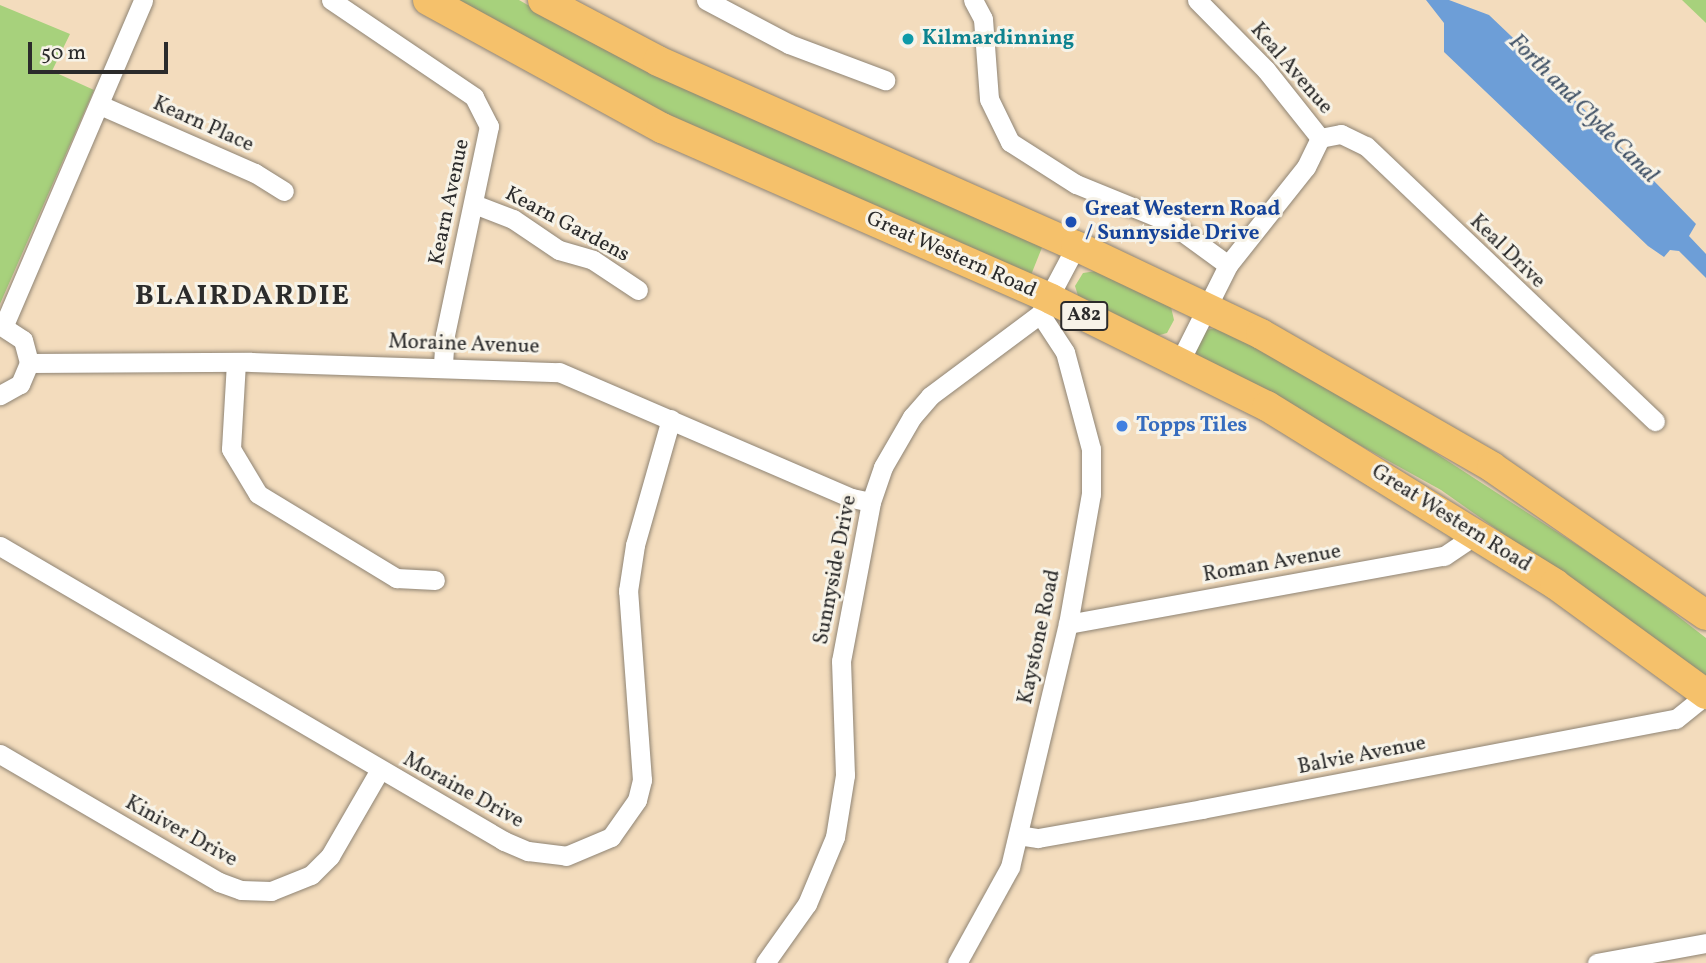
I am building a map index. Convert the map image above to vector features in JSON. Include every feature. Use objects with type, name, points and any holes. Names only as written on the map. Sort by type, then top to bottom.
[{"type":"main road","name":"Great Western Road","points":[[428,0],[662,128],[1045,307],[1179,363],[1267,406],[1477,534],[1615,625],[1706,695]]},
{"type":"main road","points":[[543,0],[700,81],[1076,246],[1206,307],[1331,371],[1492,467],[1706,615]]},
{"type":"street","points":[[0,395],[20,384],[29,363],[23,340],[2,325],[143,0]]},
{"type":"street","name":"Kearn Avenue","points":[[331,0],[474,97],[489,126],[445,335],[443,366]]},
{"type":"street","points":[[706,0],[732,5],[789,44],[886,80]]},
{"type":"street","points":[[973,0],[982,19],[989,100],[1010,142],[1076,184],[1169,222],[1228,265]]},
{"type":"street","name":"Keal Avenue","points":[[1197,0],[1266,70],[1320,138]]},
{"type":"street","name":"Kearn Place","points":[[100,104],[255,173],[284,191]]},
{"type":"street","name":"Keal Drive","points":[[1320,138],[1341,134],[1366,146],[1655,421]]},
{"type":"street","points":[[1179,363],[1228,265],[1306,167],[1320,138]]},
{"type":"street","name":"Kearn Gardens","points":[[474,204],[513,219],[559,250],[593,260],[638,290]]},
{"type":"street","name":"Sunnyside Drive","points":[[765,963],[807,904],[835,837],[843,802],[841,661],[871,502],[898,439],[930,396],[1045,307],[1076,246]]},
{"type":"street","name":"Kaystone Road","points":[[957,963],[1000,891],[1018,835],[1068,624],[1091,494],[1091,449],[1065,352],[1045,307]]},
{"type":"street","points":[[236,362],[231,449],[258,494],[396,578],[435,580]]},
{"type":"street","name":"Moraine Avenue","points":[[29,363],[236,362],[443,366],[559,372],[852,498],[871,502]]},
{"type":"street","name":"Moraine Drive","points":[[0,546],[379,771],[528,851],[566,856],[583,853],[611,837],[637,800],[642,780],[628,591],[635,545],[671,419]]},
{"type":"street","name":"Roman Avenue","points":[[1068,624],[1444,556],[1477,534]]},
{"type":"street","name":"Balvie Avenue","points":[[1018,835],[1038,838],[1175,814],[1676,719],[1706,695]]},
{"type":"street","name":"Kiniver Drive","points":[[0,754],[219,882],[242,890],[271,891],[311,875],[330,856],[379,771]]},
{"type":"street","points":[[1597,963],[1706,943]]},
{"type":"green space","points":[[453,0],[519,0],[575,32],[1043,245],[1031,275],[643,104]]},
{"type":"green space","points":[[1682,0],[1706,0],[1706,23]]},
{"type":"green space","points":[[0,5],[70,34],[52,71],[94,90],[0,304]]},
{"type":"green space","points":[[1096,271],[1171,307],[1174,320],[1167,333],[1156,336],[1079,299],[1075,286],[1083,273]]},
{"type":"green space","points":[[1220,327],[1394,426],[1634,582],[1706,638],[1706,677],[1441,490],[1195,354],[1206,330]]},
{"type":"water","name":"Forth and Clyde Canal","points":[[1426,0],[1449,0],[1489,15],[1529,53],[1696,224],[1689,236],[1706,254],[1706,278],[1679,251],[1670,250],[1664,257],[1648,246],[1444,52],[1444,23]]},
{"type":"place","name":"Kilmardinning","points":[[908,39]]},
{"type":"place","name":"Great Western Road / Sunnyside Drive","points":[[1071,222]]},
{"type":"place","name":"Topps Tiles","points":[[1122,426]]},
{"type":"district","name":"BLAIRDARDIE","points":[[243,297]]}]
